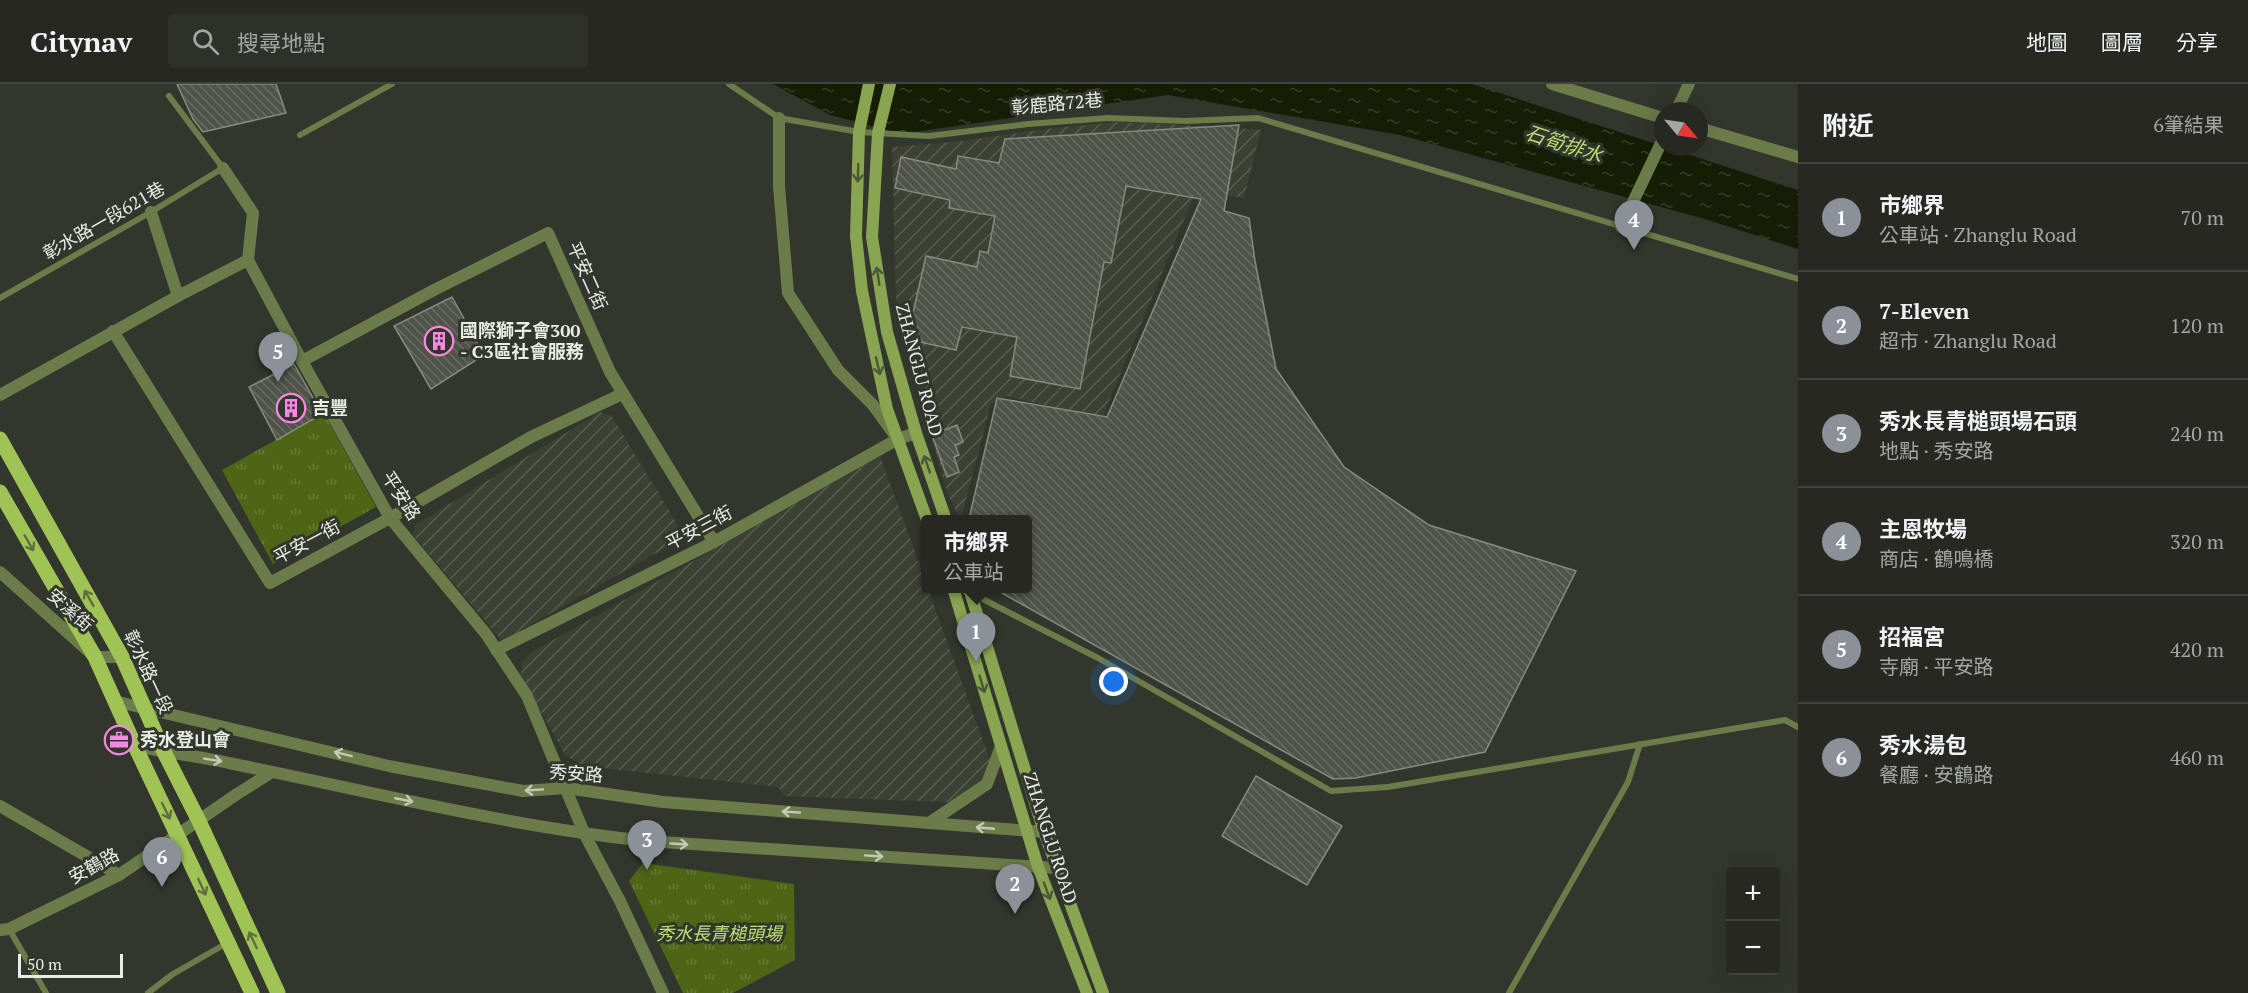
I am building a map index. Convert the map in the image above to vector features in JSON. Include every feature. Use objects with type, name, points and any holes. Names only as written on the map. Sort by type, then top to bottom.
[{"type":"main road","name":"ZHANGLU ROAD","points":[[869,84],[860,132],[856,236],[862,291],[887,409],[926,515]]},
{"type":"main road","name":"ZHANGLU ROAD","points":[[890,84],[878,133],[872,237],[887,332],[916,434],[945,515]]},
{"type":"main road","name":"彰水路一段","points":[[0,440],[122,657],[164,752],[199,821],[278,993]]},
{"type":"main road","points":[[0,492],[95,657],[252,993]]},
{"type":"main road","name":"ZHANGLU ROAD","points":[[955,593],[1038,867],[1087,993]]},
{"type":"main road","name":"ZHANGLU ROAD","points":[[971,593],[1044,832],[1103,993]]},
{"type":"street","points":[[1552,84],[1654,115]]},
{"type":"street","points":[[1680,102],[1689,84]]},
{"type":"street","points":[[779,117],[779,186],[788,293],[838,370],[873,405],[898,439]]},
{"type":"street","points":[[1708,131],[1798,157]]},
{"type":"street","points":[[1621,227],[1655,156]]},
{"type":"street","points":[[0,395],[113,331],[248,260],[253,213],[223,168]]},
{"type":"street","points":[[151,212],[178,296]]},
{"type":"street","name":"平安二街","points":[[302,361],[434,290],[548,233],[610,372],[714,542]]},
{"type":"street","name":"平安路","points":[[248,260],[390,518],[486,634],[527,696],[585,835],[620,901],[663,993]]},
{"type":"street","name":"平安一街","points":[[113,331],[270,583],[390,518],[531,437],[622,394]]},
{"type":"street","name":"平安三街","points":[[496,650],[714,542],[898,439],[916,434]]},
{"type":"street","name":"安溪街","points":[[0,572],[95,657],[122,657]]},
{"type":"street","name":"秀安路","points":[[114,701],[144,706],[389,766],[522,791],[566,788],[663,802],[1044,832]]},
{"type":"street","points":[[135,746],[585,835],[647,842],[1056,868]]},
{"type":"street","points":[[929,823],[987,784],[1001,746]]},
{"type":"street","name":"安鶴路","points":[[4,930],[119,875],[272,772]]},
{"type":"street","points":[[0,806],[119,875]]},
{"type":"lane","points":[[300,135],[392,84]]},
{"type":"lane","points":[[729,84],[779,117]]},
{"type":"lane","points":[[169,96],[223,168]]},
{"type":"lane","name":"彰鹿路72巷","points":[[779,117],[860,132],[929,136],[1028,124],[1108,118],[1185,121],[1257,118],[1798,279]]},
{"type":"lane","name":"彰水路一段621巷","points":[[0,298],[223,168]]},
{"type":"lane","points":[[974,593],[1098,658],[1331,792],[1388,787],[1785,720],[1798,727]]},
{"type":"lane","points":[[1509,993],[1628,782],[1640,744]]},
{"type":"lane","points":[[4,930],[46,993]]},
{"type":"lane","points":[[148,993],[172,974],[228,943]]},
{"type":"shaded area","points":[[1115,122],[1261,130],[1244,198],[1196,191],[1102,418],[1006,396],[991,404],[962,515],[958,515],[947,493],[896,298],[892,147],[963,141]]},
{"type":"shaded area","points":[[600,412],[611,415],[678,525],[681,539],[502,641],[413,535],[415,525]]},
{"type":"shaded area","points":[[880,456],[921,568],[921,593],[929,593],[991,763],[988,773],[978,787],[959,801],[944,802],[784,796],[778,787],[583,766],[565,755],[521,675],[522,664],[530,653]]},
{"type":"green space","points":[[324,413],[376,507],[273,564],[222,470]]},
{"type":"green space","name":"秀水長青槌頭場","points":[[643,863],[794,884],[795,960],[733,993],[683,993],[629,881]]},
{"type":"water","name":"石筍排水","points":[[773,84],[1472,84],[1654,143],[1654,156],[1693,156],[1798,190],[1798,249],[1708,220],[1400,135],[1168,95],[901,134],[830,115]]},
{"type":"building","points":[[177,84],[276,84],[286,113],[203,132],[193,119]]},
{"type":"building","points":[[1239,125],[1224,211],[1249,218],[1276,369],[1344,467],[1429,525],[1576,571],[1485,752],[1356,778],[1333,779],[1002,593],[1032,593],[1032,515],[970,515],[997,398],[1107,417],[1201,199],[1126,186],[1111,263],[1104,262],[1080,389],[1010,376],[1017,337],[962,327],[956,350],[907,339],[926,256],[977,267],[980,251],[988,253],[995,216],[949,208],[950,200],[895,188],[901,157],[956,169],[958,156],[999,163],[1005,139]]},
{"type":"building","name":"國際獅子會300 - C3區社會服務","points":[[452,297],[484,355],[431,389],[394,326]]},
{"type":"building","name":"吉豐","points":[[294,364],[322,414],[277,440],[249,387]]},
{"type":"building","points":[[957,425],[963,442],[955,445],[959,455],[954,457],[959,472],[947,477],[932,435]]},
{"type":"building","points":[[1256,776],[1342,826],[1307,885],[1222,836]]},
{"type":"place","name":"主恩牧場","points":[[1634,250]]},
{"type":"place","name":"國際獅子會300 - C3區社會服務","points":[[439,341]]},
{"type":"place","name":"招福宮","points":[[278,382]]},
{"type":"place","name":"吉豐","points":[[291,408]]},
{"type":"place","name":"市鄉界","points":[[976,662]]},
{"type":"place","name":"秀水登山會","points":[[119,740]]},
{"type":"place","name":"秀水長青槌頭場石頭","points":[[647,870]]},
{"type":"place","name":"秀水湯包","points":[[162,887]]},
{"type":"place","name":"7-Eleven","points":[[1015,914]]}]
